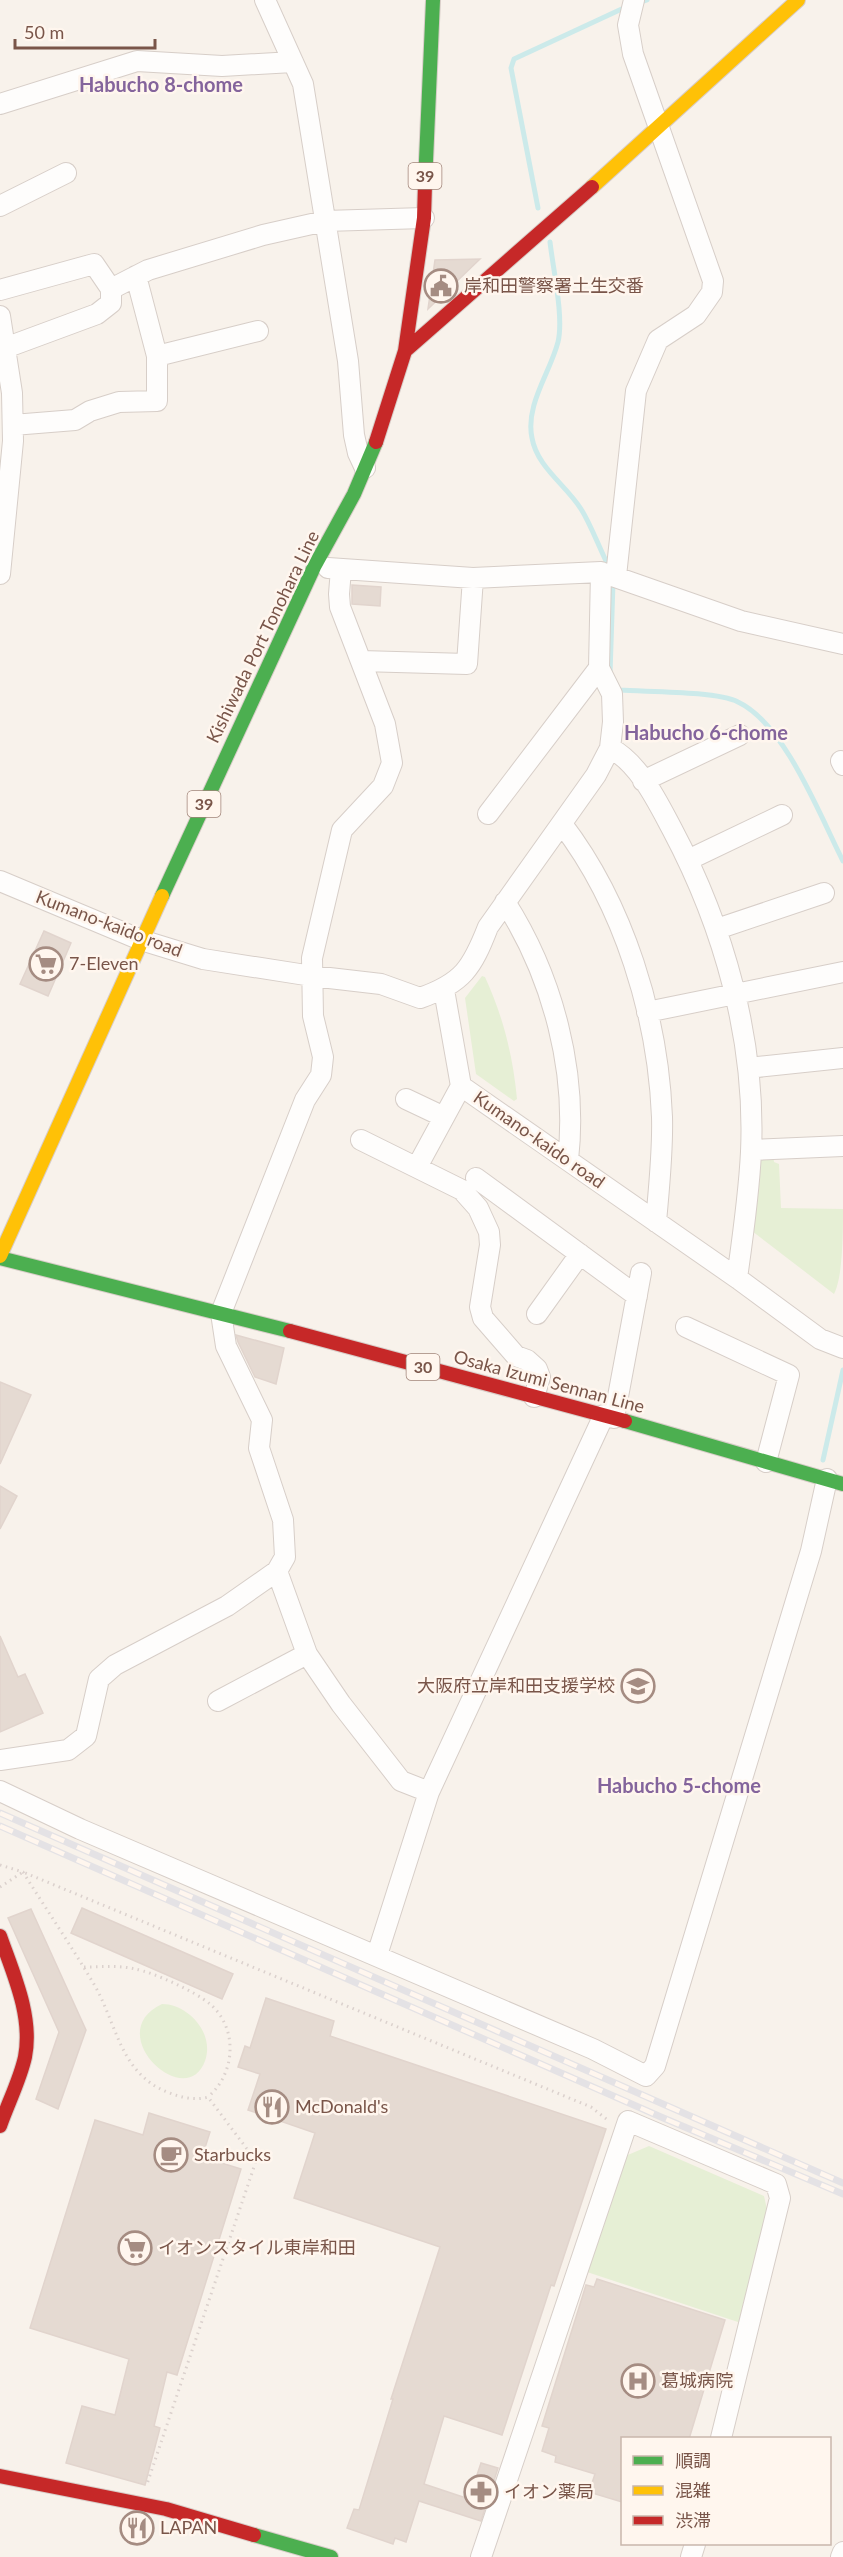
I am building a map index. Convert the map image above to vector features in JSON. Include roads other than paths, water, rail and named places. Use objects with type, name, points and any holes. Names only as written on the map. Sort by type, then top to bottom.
[{"type":"main road","name":"Kishiwada Port Tonohara Line","points":[[0,1257],[141,940],[314,567],[354,494],[365,468],[405,351],[424,218],[433,0]]},
{"type":"main road","points":[[405,351],[658,129],[798,0]]},
{"type":"main road","name":"Osaka Izumi Sennan Line","points":[[0,1257],[221,1313],[609,1417],[835,1482]]},
{"type":"main road","points":[[0,1936],[18,1992],[26,2030],[25,2056],[0,2126]]},
{"type":"main road","points":[[0,2476],[166,2509],[331,2557]]},
{"type":"street","points":[[266,0],[303,84],[348,361],[354,435],[358,453],[365,468]]},
{"type":"street","points":[[488,814],[599,668],[609,574],[636,391],[658,340],[696,315],[712,292],[713,281],[633,54],[628,25],[634,0]]},
{"type":"street","points":[[0,104],[137,61],[222,66],[293,62]]},
{"type":"street","points":[[0,206],[66,173]]},
{"type":"street","points":[[111,289],[148,270],[263,236],[325,221],[424,218]]},
{"type":"street","points":[[0,290],[94,264],[111,289],[111,303],[97,314],[5,348]]},
{"type":"street","points":[[8,435],[75,420],[90,411],[119,402],[157,401],[157,356],[136,276]]},
{"type":"street","points":[[0,316],[12,393],[0,574]]},
{"type":"street","points":[[157,356],[258,331]]},
{"type":"street","points":[[314,567],[473,578],[609,574],[741,621],[843,644]]},
{"type":"street","points":[[0,1760],[68,1750],[86,1736],[99,1679],[115,1665],[227,1606],[277,1571],[285,1557],[283,1520],[259,1448],[262,1420],[226,1346],[221,1313],[305,1100],[321,1074],[323,1057],[313,1016],[312,958],[342,830],[383,786],[392,763],[385,724],[340,607],[341,569]]},
{"type":"street","points":[[361,661],[467,664],[473,578]]},
{"type":"street","points":[[444,990],[465,973],[477,955],[488,927],[596,775],[610,748],[613,722],[612,694],[599,668]]},
{"type":"street","points":[[643,781],[740,735]]},
{"type":"street","points":[[610,748],[624,756],[643,781],[688,860],[717,928],[735,993],[748,1068],[751,1150],[737,1278]]},
{"type":"street","points":[[688,860],[782,815]]},
{"type":"street","points":[[561,824],[573,839],[607,900],[631,960],[647,1012],[659,1082],[662,1117],[656,1222]]},
{"type":"street","name":"Kumano-kaido road","points":[[0,881],[141,940],[203,959],[381,984],[420,998],[444,990],[461,1086],[737,1278],[820,1339],[843,1348]]},
{"type":"street","points":[[717,928],[824,893]]},
{"type":"street","points":[[505,902],[531,951],[556,1019],[569,1091],[571,1129],[568,1160]]},
{"type":"street","points":[[647,1012],[843,972]]},
{"type":"street","points":[[748,1068],[843,1058]]},
{"type":"street","points":[[417,1167],[461,1086]]},
{"type":"street","points":[[406,1099],[444,1117]]},
{"type":"street","points":[[361,1140],[462,1190],[478,1208],[489,1232],[490,1245],[480,1306],[483,1318],[516,1356],[527,1360],[537,1369],[540,1377],[534,1397]]},
{"type":"street","points":[[751,1150],[843,1146]]},
{"type":"street","points":[[476,1178],[637,1296]]},
{"type":"street","points":[[537,1314],[580,1254]]},
{"type":"street","points":[[377,1955],[429,1792],[609,1417],[642,1273]]},
{"type":"street","points":[[686,1327],[789,1375],[766,1462]]},
{"type":"street","points":[[0,1791],[80,1829],[582,2044],[646,2076],[655,2066],[811,1551],[835,1482]]},
{"type":"street","points":[[277,1571],[307,1654],[340,1704],[401,1781],[429,1792]]},
{"type":"street","points":[[218,1701],[307,1654]]},
{"type":"street","points":[[481,2557],[623,2130],[628,2121],[776,2184],[780,2198],[721,2437]]},
{"type":"street","points":[[841,2557],[843,2552]]},
{"type":"waterway","points":[[538,208],[511,68],[514,59],[626,7]]},
{"type":"waterway","points":[[550,242],[559,306],[560,332],[554,354],[535,401],[532,413],[532,438],[546,467],[581,509],[607,563]]},
{"type":"waterway","points":[[610,674],[613,583]]},
{"type":"waterway","points":[[617,687],[620,690],[728,698],[755,713],[771,730],[800,773],[843,861]]},
{"type":"waterway","points":[[823,1460],[843,1370]]},
{"type":"railway","points":[[0,1813],[843,2183]]},
{"type":"railway","points":[[0,1826],[661,2117],[843,2194]]},
{"type":"place","name":"岸和田警察署土生交番","points":[[441,286]]},
{"type":"place","name":"7-Eleven","points":[[46,964]]},
{"type":"place","name":"大阪府立岸和田支援学校","points":[[638,1686]]},
{"type":"place","name":"McDonald's","points":[[272,2107]]},
{"type":"place","name":"Starbucks","points":[[171,2155]]},
{"type":"place","name":"イオンスタイル東岸和田","points":[[135,2248]]},
{"type":"place","name":"葛城病院","points":[[638,2381]]},
{"type":"place","name":"イオン薬局","points":[[481,2492]]},
{"type":"place","name":"LAPAN","points":[[137,2528]]},
{"type":"district","name":"Habucho 8-chome","points":[[161,85]]},
{"type":"district","name":"Habucho 6-chome","points":[[706,733]]},
{"type":"district","name":"Habucho 5-chome","points":[[679,1786]]}]
